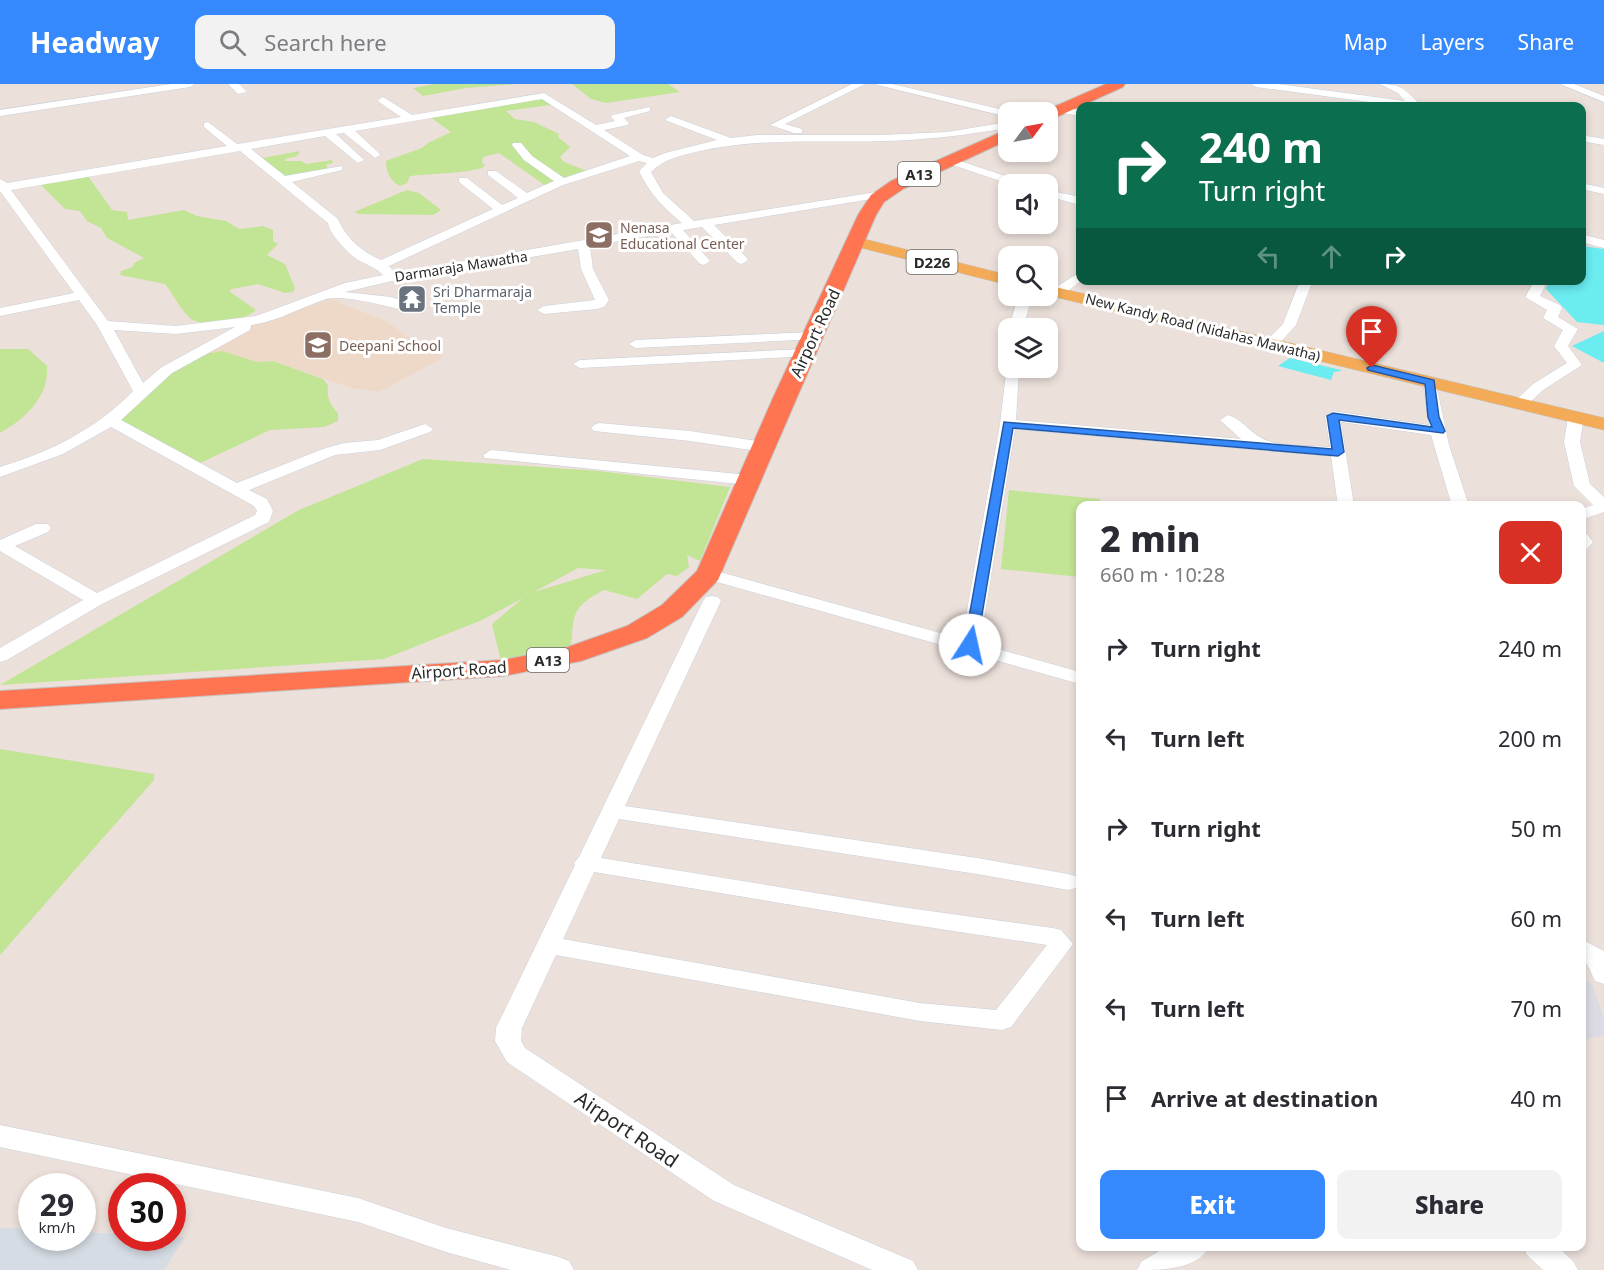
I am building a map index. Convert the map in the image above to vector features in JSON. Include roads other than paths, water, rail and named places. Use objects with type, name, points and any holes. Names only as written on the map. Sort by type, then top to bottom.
[{"type":"highway","points":[[1078,102],[1118,84]]},
{"type":"highway","points":[[1058,111],[1076,103]]},
{"type":"highway","name":"A13","points":[[856,242],[870,210],[883,194],[948,160],[998,138]]},
{"type":"highway","name":"Airport Road","points":[[0,700],[475,670],[537,663],[598,648],[637,632],[672,610],[709,574],[856,242]]},
{"type":"main road","name":"D226","points":[[856,242],[998,278]]},
{"type":"main road","name":"New Kandy Road (Nidahas Mawatha)","points":[[1058,292],[1604,424]]},
{"type":"street","points":[[0,113],[190,84]]},
{"type":"street","points":[[233,84],[242,92]]},
{"type":"street","points":[[527,84],[639,157],[654,162]]},
{"type":"street","points":[[828,138],[775,125],[860,84]]},
{"type":"street","points":[[879,84],[998,112]]},
{"type":"street","points":[[914,92],[931,84]]},
{"type":"street","points":[[1256,84],[1382,102]]},
{"type":"street","points":[[1385,84],[1406,87],[1409,102]]},
{"type":"street","points":[[1565,84],[1604,99]]},
{"type":"street","points":[[141,392],[104,325],[1,186],[544,96]]},
{"type":"street","points":[[383,100],[409,118]]},
{"type":"street","points":[[595,128],[624,123],[616,117],[645,109]]},
{"type":"street","points":[[1058,113],[1076,113]]},
{"type":"street","points":[[671,119],[729,141]]},
{"type":"street","points":[[208,124],[284,180],[334,222],[334,227],[359,255],[381,265],[392,277]]},
{"type":"street","points":[[742,260],[658,196],[645,171],[654,162],[669,155],[707,146],[757,138],[947,135],[998,127]]},
{"type":"street","points":[[346,129],[375,155]]},
{"type":"street","points":[[327,132],[358,160]]},
{"type":"street","points":[[685,138],[707,146]]},
{"type":"street","points":[[1586,139],[1604,142]]},
{"type":"street","points":[[517,145],[528,158],[562,182]]},
{"type":"street","points":[[381,265],[562,182],[639,157]]},
{"type":"street","points":[[948,160],[998,177]]},
{"type":"street","points":[[284,180],[338,168]]},
{"type":"street","points":[[492,173],[526,199]]},
{"type":"street","points":[[463,180],[502,210]]},
{"type":"street","points":[[1586,187],[1604,191]]},
{"type":"street","name":"Darmaraja Mawatha","points":[[104,325],[176,330],[258,320],[327,294],[392,277],[883,194]]},
{"type":"street","points":[[1058,196],[1076,200]]},
{"type":"street","points":[[675,229],[704,261]]},
{"type":"street","points":[[1586,239],[1604,244]]},
{"type":"street","points":[[544,310],[592,306],[599,304],[602,300],[587,269],[584,245]]},
{"type":"street","points":[[1058,288],[1076,278]]},
{"type":"street","points":[[1271,344],[1289,325],[1305,285]]},
{"type":"street","points":[[1520,404],[1538,387],[1575,365],[1561,346],[1571,329],[1550,318],[1555,308],[1532,297],[1539,285]]},
{"type":"street","points":[[327,294],[391,302],[414,309]]},
{"type":"street","points":[[0,312],[83,295]]},
{"type":"street","points":[[0,472],[58,449],[112,421],[167,370],[258,320]]},
{"type":"street","points":[[636,344],[809,345]]},
{"type":"street","points":[[580,364],[809,345]]},
{"type":"street","points":[[970,645],[1008,424],[1011,378]]},
{"type":"street","points":[[1430,382],[1434,417],[1459,501]]},
{"type":"street","points":[[1345,501],[1333,416],[1439,431]]},
{"type":"street","points":[[1576,417],[1572,442],[1582,486],[1604,506],[1586,513]]},
{"type":"street","points":[[1228,420],[1249,438],[1269,447]]},
{"type":"street","points":[[0,656],[96,600],[263,518],[265,511],[261,503],[112,421]]},
{"type":"street","points":[[1008,424],[1338,452]]},
{"type":"street","points":[[599,428],[690,436],[764,447]]},
{"type":"street","points":[[236,489],[329,452],[344,448],[380,445],[425,429]]},
{"type":"street","points":[[491,455],[749,480]]},
{"type":"street","points":[[42,528],[2,545],[96,600]]},
{"type":"street","points":[[709,574],[970,645],[1076,677]]},
{"type":"street","name":"Airport Road","points":[[712,601],[585,863],[509,1028],[508,1041],[516,1054],[724,1192],[903,1270]]},
{"type":"street","points":[[611,811],[977,866],[1068,882]]},
{"type":"street","points":[[549,945],[909,1010],[1002,1020],[1061,944],[1053,936],[901,915],[585,863]]},
{"type":"street","points":[[0,1136],[358,1210],[446,1240],[559,1270]]},
{"type":"street","points":[[1152,1270],[1187,1251]]},
{"type":"street","points":[[1542,1251],[1563,1270]]},
{"type":"water","points":[[1586,247],[1604,249],[1604,325],[1577,322],[1546,289],[1548,285],[1586,285]]},
{"type":"water","points":[[1604,331],[1604,363],[1572,346]]},
{"type":"water","points":[[1290,358],[1341,371],[1334,372],[1331,380],[1278,366]]},
{"type":"place","name":"Nenasa Educational Center","points":[[599,235]]},
{"type":"place","name":"Sri Dharmaraja Temple","points":[[412,299]]},
{"type":"place","name":"Deepani School","points":[[318,345]]}]
